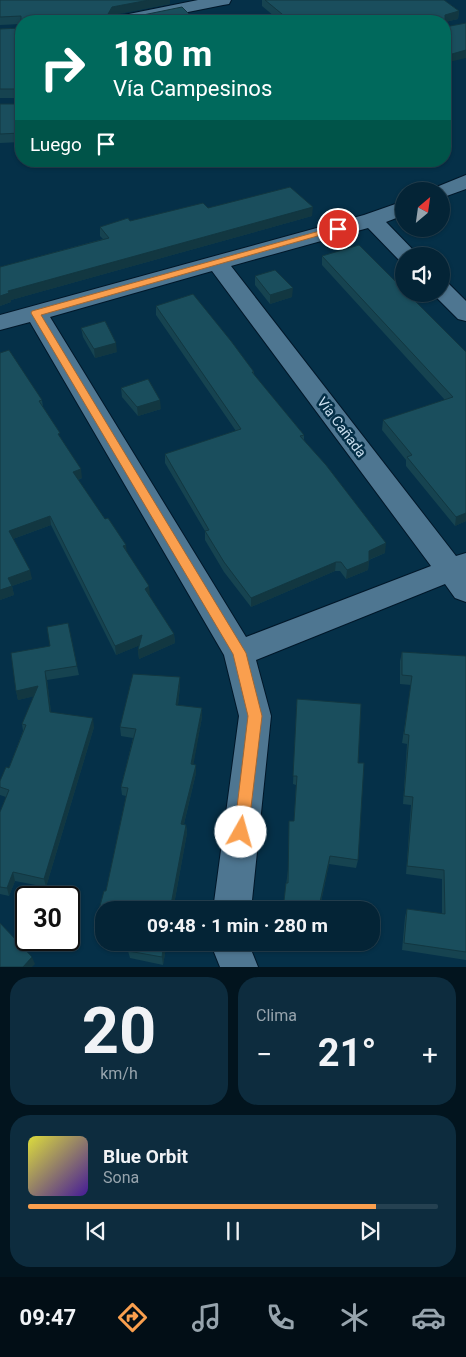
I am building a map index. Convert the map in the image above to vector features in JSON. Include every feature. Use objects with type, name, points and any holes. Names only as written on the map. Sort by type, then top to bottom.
[{"type":"street","points":[[153,15],[216,4]]},
{"type":"street","points":[[450,188],[466,180]]},
{"type":"street","points":[[0,323],[372,220],[395,211]]},
{"type":"street","points":[[372,220],[399,247]]},
{"type":"street","name":"Vía Cañada","points":[[217,263],[461,575]]},
{"type":"street","points":[[450,298],[466,314]]},
{"type":"street","points":[[36,313],[239,653],[255,716],[233,901]]},
{"type":"street","points":[[239,653],[461,575]]},
{"type":"street","points":[[233,951],[239,967]]},
{"type":"building","points":[[0,0],[149,0],[112,7],[108,14],[143,15],[15,15],[0,17]]},
{"type":"building","points":[[265,0],[444,0],[459,11],[445,15],[283,15]]},
{"type":"building","points":[[182,7],[190,15],[143,15]]},
{"type":"building","points":[[466,23],[466,50],[451,54],[451,26]]},
{"type":"building","points":[[15,28],[15,89],[0,89],[0,29]]},
{"type":"building","points":[[0,104],[15,104],[15,133],[0,134]]},
{"type":"building","points":[[290,187],[313,207],[8,291],[9,293],[0,296],[0,267],[109,238],[100,227],[128,218],[130,221],[203,203],[208,208]]},
{"type":"building","points":[[359,245],[395,281],[395,302],[416,302],[466,352],[466,513],[456,517],[407,457],[412,455],[383,420],[453,397],[322,256]]},
{"type":"building","points":[[275,270],[293,288],[270,295],[255,276]]},
{"type":"building","points":[[193,294],[254,372],[252,372],[304,435],[300,436],[326,465],[386,543],[369,551],[369,561],[347,570],[341,562],[336,562],[251,598],[224,562],[205,531],[209,530],[165,454],[241,429],[156,306]]},
{"type":"building","points":[[105,321],[116,343],[94,349],[81,328]]},
{"type":"building","points":[[9,350],[42,400],[39,401],[81,469],[73,472],[105,519],[108,518],[126,545],[123,546],[149,586],[145,589],[174,634],[138,650],[142,635],[115,646],[50,516],[9,531],[30,570],[8,578],[12,586],[0,590],[0,353]]},
{"type":"building","points":[[148,379],[160,400],[137,407],[121,388]]},
{"type":"building","points":[[68,623],[77,666],[45,671],[50,712],[93,718],[44,879],[13,872],[7,888],[0,887],[0,812],[9,790],[0,787],[0,781],[6,767],[9,768],[26,725],[22,724],[38,686],[16,691],[11,653],[50,646],[47,627]]},
{"type":"building","points":[[402,652],[466,656],[466,952],[404,943],[407,909],[445,914],[444,870],[407,866],[413,797],[404,796],[409,735],[404,734],[412,676],[402,675]]},
{"type":"building","points":[[133,674],[180,677],[176,705],[202,708],[191,764],[196,765],[181,824],[186,825],[172,901],[101,901],[104,891],[106,891],[128,788],[121,787],[136,729],[120,727]]},
{"type":"building","points":[[297,699],[361,704],[358,763],[364,763],[358,860],[330,856],[320,901],[284,901],[286,883],[288,883],[289,821],[294,821],[297,776],[293,776]]},
{"type":"building","points":[[0,923],[15,939],[15,951],[26,951],[32,957],[23,967],[0,967]]},
{"type":"building","points":[[128,951],[163,951],[162,957]]},
{"type":"route","points":[[241,832],[255,716],[239,653],[36,313],[338,229]]}]
